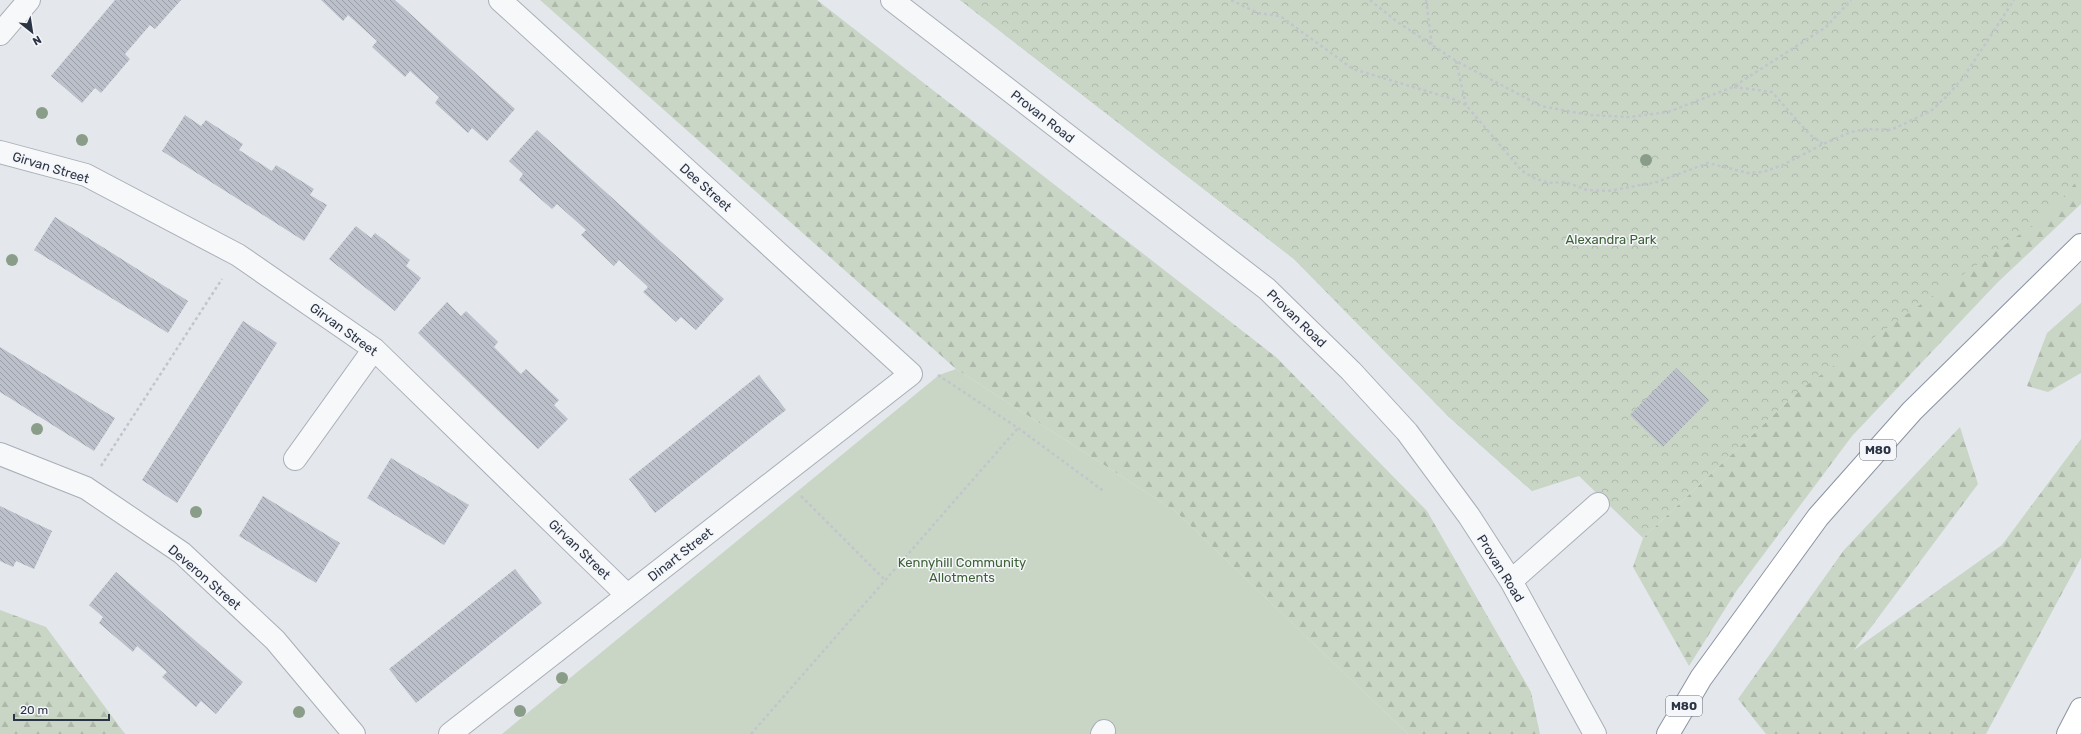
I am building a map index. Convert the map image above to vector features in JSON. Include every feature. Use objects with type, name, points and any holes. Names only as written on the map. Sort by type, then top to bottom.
[{"type":"highway","name":"M80","points":[[1668,734],[1700,678],[1818,517],[1912,411],[2081,246]]},
{"type":"highway","points":[[2068,734],[2081,709]]},
{"type":"street","points":[[0,34],[30,0]]},
{"type":"street","name":"Dee Street","points":[[500,0],[911,374]]},
{"type":"street","name":"Provan Road","points":[[892,0],[1267,289],[1352,371],[1407,432],[1469,516],[1511,581],[1595,734]]},
{"type":"street","name":"Girvan Street","points":[[0,152],[86,175],[238,255],[374,349],[627,595]]},
{"type":"street","points":[[295,459],[374,349]]},
{"type":"street","name":"Dinart Street","points":[[450,734],[911,374]]},
{"type":"street","name":"Deveron Street","points":[[0,454],[86,488],[182,553],[275,640],[354,734]]},
{"type":"street","points":[[1511,581],[1598,504]]},
{"type":"path","points":[[1231,0],[1258,13],[1280,16],[1353,69],[1453,99],[1466,105],[1522,171],[1534,178],[1548,183],[1566,182],[1587,190],[1608,191],[1657,182],[1708,163],[1748,173],[1763,172],[1783,165],[1823,144],[1851,132],[1866,129],[1891,130],[1931,111],[1947,96],[1963,78],[2014,0]]},
{"type":"path","points":[[1370,0],[1432,47],[1456,62],[1541,106],[1589,115],[1629,118],[1668,112],[1733,87],[1826,27],[1851,0]]},
{"type":"path","points":[[1426,0],[1432,47]]},
{"type":"path","points":[[1456,62],[1466,105]]},
{"type":"path","points":[[1733,87],[1772,92],[1809,134],[1823,144]]},
{"type":"path","points":[[86,488],[238,255]]},
{"type":"path","points":[[911,374],[939,375],[1018,428],[1104,492]]},
{"type":"path","points":[[751,734],[1018,428]]},
{"type":"path","points":[[781,475],[886,581]]},
{"type":"green space","points":[[540,0],[817,0],[1276,357],[1427,511],[1531,692],[1540,734],[1408,734],[1175,511],[956,369]]},
{"type":"green space","name":"Alexandra Park","points":[[960,0],[2081,0],[2081,204],[1998,282],[1852,436],[1737,590],[1689,666],[1633,567],[1643,538],[1801,389],[1532,491],[1449,417],[1294,259]]},
{"type":"green space","name":"Alexandra Park","points":[[960,0],[2081,0],[2081,176],[2050,213],[1801,389],[1643,538],[1579,476],[1532,491],[1449,417],[1294,259]]},
{"type":"green space","points":[[2081,303],[2081,373],[2048,392],[2027,386],[2047,333]]},
{"type":"green space","name":"Kennyhill Community Allotments","points":[[956,369],[1175,511],[1408,734],[502,734],[939,375]]},
{"type":"green space","points":[[1960,427],[1978,484],[1854,650],[2002,545],[2081,439],[2081,558],[1986,734],[1766,734],[1738,699],[1844,550]]},
{"type":"green space","points":[[0,610],[46,627],[125,734],[0,734]]},
{"type":"building","points":[[115,0],[181,0],[155,29],[150,25],[125,54],[130,59],[101,93],[95,88],[82,103],[51,76]]},
{"type":"building","points":[[321,0],[395,0],[515,109],[487,141],[472,128],[468,133],[435,103],[439,97],[410,71],[405,77],[372,47],[377,41],[348,15],[343,21]]},
{"type":"building","points":[[185,115],[201,126],[206,120],[243,144],[239,150],[272,171],[276,165],[314,189],[310,195],[327,205],[304,241],[162,151]]},
{"type":"building","points":[[537,130],[724,299],[696,330],[681,317],[676,322],[643,292],[648,287],[619,260],[614,266],[581,235],[586,230],[557,204],[552,209],[519,180],[523,174],[509,161]]},
{"type":"building","points":[[55,217],[188,301],[168,333],[34,250]]},
{"type":"building","points":[[356,226],[371,238],[375,233],[410,260],[406,266],[421,278],[395,311],[329,259]]},
{"type":"building","points":[[447,302],[461,316],[466,311],[498,342],[494,347],[521,374],[526,369],[559,400],[554,405],[568,419],[538,449],[418,333]]},
{"type":"building","points":[[243,321],[277,343],[177,503],[142,480]]},
{"type":"building","points":[[0,347],[115,418],[94,451],[0,392]]},
{"type":"building","points":[[1676,368],[1709,400],[1663,447],[1630,415]]},
{"type":"building","points":[[759,375],[786,410],[655,513],[629,479]]},
{"type":"building","points":[[391,458],[469,505],[444,545],[367,498]]},
{"type":"building","points":[[263,496],[340,543],[316,583],[239,536]]},
{"type":"building","points":[[0,506],[52,531],[34,569],[16,561],[13,567],[0,561]]},
{"type":"building","points":[[515,569],[542,603],[416,703],[389,669]]},
{"type":"building","points":[[116,572],[243,682],[216,714],[201,701],[196,707],[162,677],[167,672],[137,646],[133,652],[99,623],[103,617],[89,605]]}]
